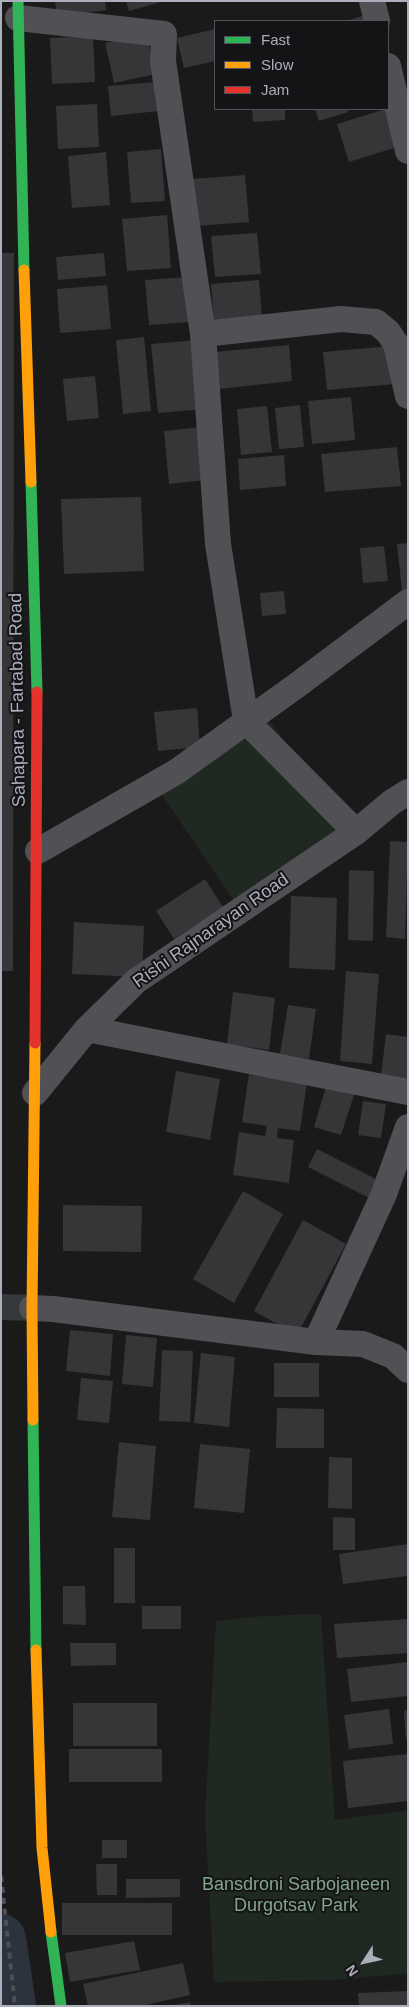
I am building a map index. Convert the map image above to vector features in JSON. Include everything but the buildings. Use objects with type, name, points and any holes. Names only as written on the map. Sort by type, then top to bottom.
[{"type":"street","points":[[372,1],[377,20]]},
{"type":"street","points":[[18,10],[164,34],[162,61],[203,334],[218,544],[246,721],[356,832]]},
{"type":"street","name":"Sahapara - Fartabad Road","points":[[18,10],[38,722],[32,1308],[37,1697],[42,1848],[58,1994],[61,2006]]},
{"type":"street","points":[[389,70],[408,152]]},
{"type":"street","points":[[203,334],[341,319],[376,322],[398,330],[396,344],[408,396]]},
{"type":"street","points":[[38,851],[176,772],[296,686],[408,602]]},
{"type":"street","name":"Rishi Rajnarayan Road","points":[[34,1093],[87,1029],[136,981],[356,832],[392,802],[408,792]]},
{"type":"street","points":[[87,1029],[408,1092]]},
{"type":"street","points":[[316,1342],[384,1194],[408,1127]]},
{"type":"street","points":[[32,1308],[53,1309],[316,1342],[363,1344],[393,1356],[408,1370]]},
{"type":"green space","points":[[266,716],[347,828],[236,904],[158,789]]},
{"type":"green space","name":"Bansdroni Sarbojaneen Durgotsav Park","points":[[321,1614],[335,1820],[408,1810],[408,1973],[336,1980],[214,1982],[205,1814],[216,1621],[263,1616]]},
{"type":"waterway","points":[[1,1939],[11,2006]]},
{"type":"tunnel","points":[[1,1307],[32,1308]]},
{"type":"railway","points":[[1,1876],[15,2006]]},
{"type":"traffic: fast","points":[[18,1],[24,270]]},
{"type":"traffic: fast","points":[[31,482],[37,692]]},
{"type":"traffic: fast","points":[[33,1420],[36,1650]]},
{"type":"traffic: fast","points":[[51,1932],[61,2006]]},
{"type":"traffic: slow","points":[[24,270],[31,482]]},
{"type":"traffic: slow","points":[[33,1420],[32,1308],[35,1043]]},
{"type":"traffic: slow","points":[[36,1650],[42,1848],[51,1932]]},
{"type":"traffic: jam","points":[[35,1043],[37,692]]}]
